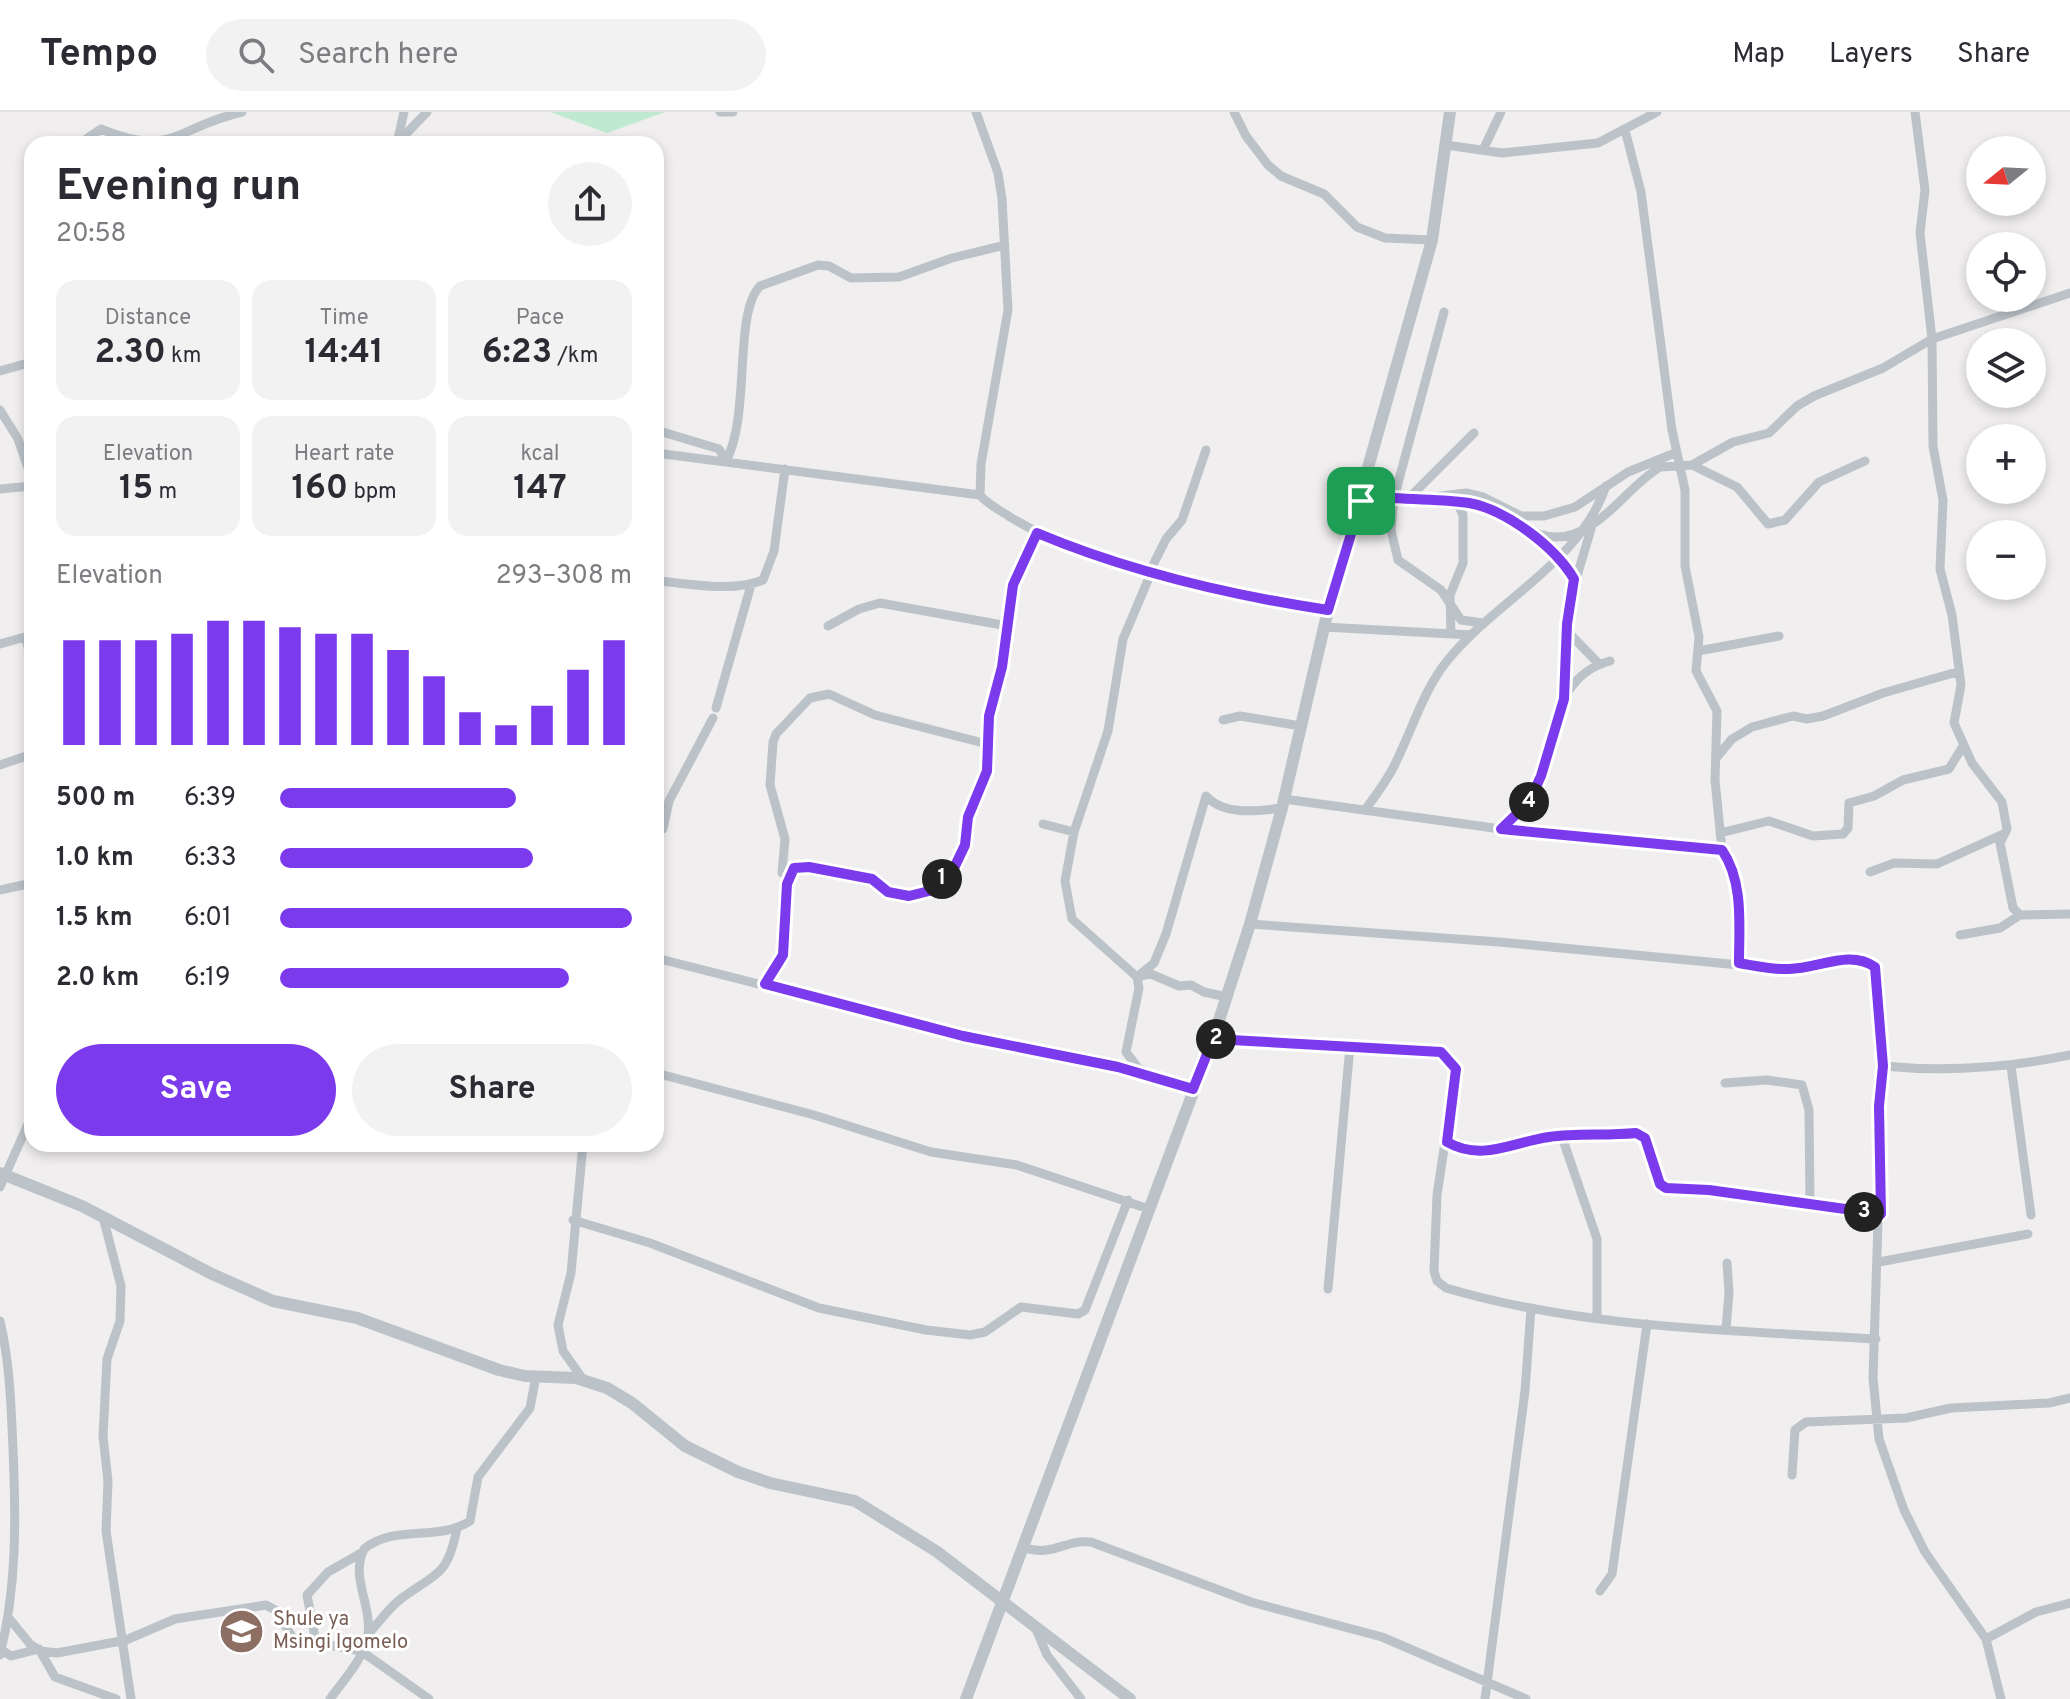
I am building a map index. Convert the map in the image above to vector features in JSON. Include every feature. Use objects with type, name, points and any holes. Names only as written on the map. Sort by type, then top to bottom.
[{"type":"street","points":[[170,136],[204,118],[242,112]]},
{"type":"street","points":[[398,136],[404,112]]},
{"type":"street","points":[[403,136],[427,112]]},
{"type":"street","points":[[720,112],[733,112]]},
{"type":"street","points":[[976,112],[998,173],[1008,324],[981,464],[980,495]]},
{"type":"street","points":[[1234,112],[1246,136],[1268,165],[1281,176],[1324,194],[1357,227],[1385,238],[1432,240]]},
{"type":"street","points":[[966,1699],[1213,1039],[1250,924],[1283,804],[1328,610],[1432,240],[1450,112]]},
{"type":"street","points":[[1483,150],[1501,112]]},
{"type":"street","points":[[1446,145],[1502,153],[1598,143],[1657,112]]},
{"type":"street","points":[[1870,872],[1894,863],[1937,864],[2001,835],[2007,829],[2002,802],[1963,746],[1954,723],[1961,690],[1952,615],[1940,569],[1943,500],[1933,446],[1932,339],[1920,233],[1925,190],[1915,112]]},
{"type":"street","points":[[91,136],[101,129],[114,136]]},
{"type":"street","points":[[1625,130],[1641,192],[1675,453],[1686,497],[1685,566],[1698,651],[1696,671],[1717,711],[1720,833],[1722,850],[1734,872],[1738,896],[1739,963]]},
{"type":"street","points":[[726,461],[741,417],[749,307],[760,286],[824,265],[848,278],[899,277],[952,258],[1005,245]]},
{"type":"street","points":[[1365,810],[1394,767],[1434,679],[1471,635],[1590,525],[1621,504],[1651,472],[1660,467],[1692,465],[1733,442],[1769,433],[1797,406],[1814,396],[1883,368],[1932,339],[2070,293]]},
{"type":"street","points":[[1444,312],[1394,498],[1392,544],[1398,560],[1441,590],[1461,620],[1483,623]]},
{"type":"street","points":[[0,371],[24,364]]},
{"type":"street","points":[[0,410],[18,439],[24,456]]},
{"type":"street","points":[[664,432],[719,449],[726,461]]},
{"type":"street","points":[[1413,499],[1474,433]]},
{"type":"street","points":[[1163,1080],[1138,1068],[1126,1052],[1139,988],[1137,977],[1072,919],[1065,881],[1074,832],[1108,731],[1123,639],[1166,539],[1182,520],[1206,450]]},
{"type":"street","points":[[1413,499],[1466,493],[1531,518],[1575,507],[1639,466],[1675,453]]},
{"type":"street","points":[[664,454],[980,495],[1037,533],[1150,573],[1263,600],[1328,610]]},
{"type":"street","points":[[1692,465],[1737,487],[1768,524],[1785,520],[1819,482],[1865,461]]},
{"type":"street","points":[[664,581],[751,585],[763,580],[774,551],[785,469]]},
{"type":"street","points":[[1501,829],[1521,812],[1535,789],[1564,699],[1567,631],[1574,579],[1590,525],[1606,486]]},
{"type":"street","points":[[0,489],[24,487]]},
{"type":"street","points":[[1361,501],[1394,498],[1479,505],[1530,530],[1559,537],[1590,525]]},
{"type":"street","points":[[1451,634],[1450,602],[1463,563],[1463,515],[1457,502]]},
{"type":"street","points":[[1530,530],[1558,557],[1574,579]]},
{"type":"street","points":[[765,984],[783,955],[787,884],[794,868],[809,867],[872,879],[888,892],[909,896],[929,891],[955,866],[965,845],[968,817],[984,784],[989,716],[1008,626],[1013,585],[1037,533]]},
{"type":"street","points":[[664,824],[669,801],[715,713],[751,585]]},
{"type":"street","points":[[828,626],[859,609],[880,603],[1008,626]]},
{"type":"street","points":[[1324,627],[1471,635]]},
{"type":"street","points":[[1567,631],[1599,664]]},
{"type":"street","points":[[1698,651],[1779,636]]},
{"type":"street","points":[[0,644],[24,637]]},
{"type":"street","points":[[1564,699],[1585,671],[1610,661]]},
{"type":"street","points":[[1716,758],[1732,739],[1752,727],[1793,716],[1815,718],[1883,693],[1957,672]]},
{"type":"street","points":[[782,873],[785,839],[771,794],[773,742],[776,734],[810,698],[829,694],[875,715],[987,744]]},
{"type":"street","points":[[1223,720],[1240,716],[1301,726]]},
{"type":"street","points":[[1720,833],[1769,821],[1813,836],[1843,834],[1848,828],[1849,803],[1853,800],[1874,796],[1903,780],[1949,769],[1963,746]]},
{"type":"street","points":[[0,765],[24,757]]},
{"type":"street","points":[[1137,977],[1154,963],[1166,934],[1206,796],[1211,802],[1245,812],[1283,804],[1365,810],[1501,829],[1722,850]]},
{"type":"street","points":[[1043,824],[1074,832]]},
{"type":"street","points":[[2001,835],[2007,888],[2013,908],[2020,915]]},
{"type":"street","points":[[0,890],[24,885]]},
{"type":"street","points":[[1960,935],[2000,928],[2020,915],[2070,914]]},
{"type":"street","points":[[1250,924],[1789,969],[1847,959],[1867,961],[1875,967],[1883,1066],[1879,1106],[1881,1214],[1875,1419],[1904,1510],[1925,1552],[1986,1639],[2001,1699]]},
{"type":"street","points":[[664,960],[963,1036],[1193,1089]]},
{"type":"street","points":[[1137,977],[1151,974],[1179,986],[1191,985],[1204,992],[1227,997]]},
{"type":"street","points":[[1213,1039],[1441,1052],[1451,1061],[1456,1069],[1437,1195],[1435,1278],[1446,1288],[1531,1308],[1647,1324],[1876,1339]]},
{"type":"street","points":[[1328,1289],[1350,1046]]},
{"type":"street","points":[[1883,1066],[1934,1070],[2011,1066],[2070,1055]]},
{"type":"street","points":[[2011,1066],[2031,1215]]},
{"type":"street","points":[[664,1075],[814,1115],[931,1152],[1017,1165],[1149,1209]]},
{"type":"street","points":[[1725,1083],[1780,1080],[1802,1085],[1809,1110],[1810,1205]]},
{"type":"street","points":[[24,1132],[2,1179],[103,1217],[212,1274],[273,1301],[357,1318],[486,1366],[585,1382],[620,1395],[685,1446],[738,1472],[770,1483],[845,1498],[875,1510],[1002,1600],[1130,1699]]},
{"type":"street","points":[[1447,1142],[1460,1149],[1488,1151],[1558,1137],[1640,1133],[1662,1186],[1881,1214]]},
{"type":"street","points":[[1558,1137],[1567,1146],[1594,1227],[1597,1317]]},
{"type":"street","points":[[582,1152],[573,1220],[571,1273],[558,1325],[563,1351],[585,1382]]},
{"type":"street","points":[[573,1220],[650,1243],[819,1308],[926,1330],[970,1335],[994,1328],[1005,1315],[1021,1307],[1078,1314],[1085,1310],[1128,1200]]},
{"type":"street","points":[[103,1217],[121,1286],[120,1321],[107,1359],[103,1436],[108,1481],[106,1531],[131,1699]]},
{"type":"street","points":[[1879,1262],[2028,1234]]},
{"type":"street","points":[[1726,1329],[1729,1293],[1727,1263]]},
{"type":"street","points":[[1485,1699],[1525,1391],[1531,1308]]},
{"type":"street","points":[[0,1321],[8,1364],[16,1510],[12,1589],[0,1651],[11,1656],[39,1649]]},
{"type":"street","points":[[1600,1591],[1612,1574],[1647,1324]]},
{"type":"street","points":[[316,1643],[307,1595],[328,1572],[388,1537],[457,1528],[473,1517],[475,1484],[530,1408],[536,1376]]},
{"type":"street","points":[[1792,1475],[1795,1430],[1801,1424],[1906,1418],[1984,1405],[2049,1403],[2070,1398]]},
{"type":"street","points":[[330,1699],[361,1651],[368,1634],[400,1600],[440,1572],[451,1558],[457,1528]]},
{"type":"street","points":[[1022,1547],[1050,1552],[1077,1542],[1091,1542],[1251,1602],[1382,1637],[1526,1699]]},
{"type":"street","points":[[363,1552],[359,1578],[368,1616],[368,1634]]},
{"type":"street","points":[[0,1580],[12,1589]]},
{"type":"street","points":[[1986,1639],[2036,1612],[2070,1603]]},
{"type":"street","points":[[8,1617],[24,1639],[39,1649],[57,1653],[123,1640],[175,1619],[266,1605],[275,1610],[293,1638],[361,1651],[429,1699]]},
{"type":"street","points":[[1035,1627],[1047,1655],[1081,1699]]},
{"type":"street","points":[[39,1649],[55,1677],[116,1699]]},
{"type":"green space","points":[[550,112],[665,112],[607,133]]},
{"type":"place","name":"Shule ya Msingi Igomelo","points":[[242,1631]]},
{"type":"route","points":[[1394,498],[1479,505],[1530,530],[1564,563],[1574,579],[1567,624],[1564,699],[1553,727],[1541,776],[1529,802],[1501,829],[1722,850],[1734,872],[1738,896],[1739,963],[1789,969],[1847,959],[1867,961],[1875,967],[1883,1066],[1879,1106],[1881,1214],[1709,1190],[1666,1188],[1660,1184],[1645,1138],[1640,1133],[1549,1137],[1508,1149],[1488,1151],[1460,1149],[1447,1142],[1456,1069],[1441,1052],[1213,1039],[1193,1089],[1118,1067],[963,1036],[765,984],[783,955],[787,884],[794,868],[809,867],[872,879],[888,892],[909,896],[932,889],[962,856],[968,817],[987,771],[987,729],[1002,667],[1013,585],[1037,533],[1151,573],[1263,600],[1328,610],[1361,501],[1394,498]]}]
